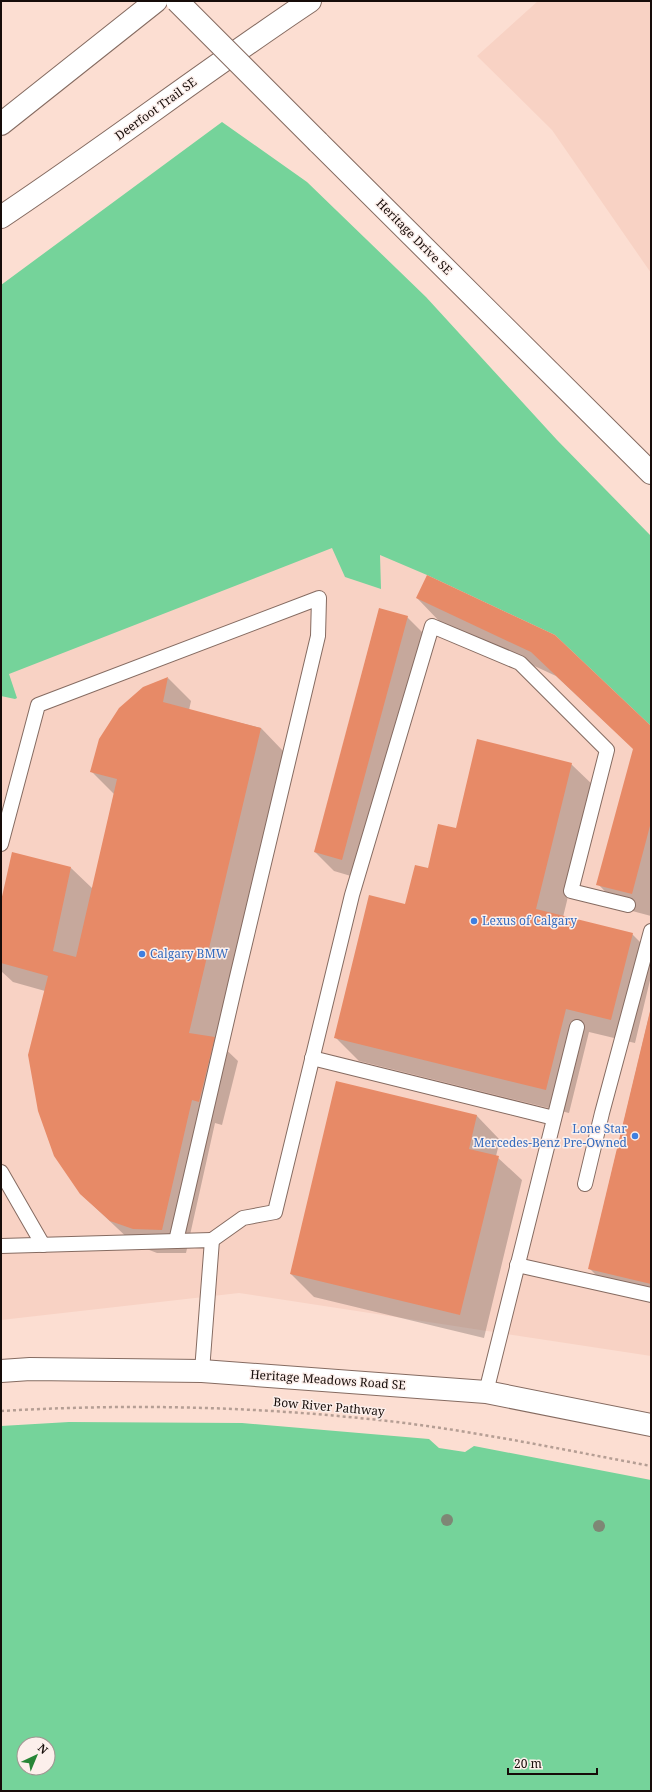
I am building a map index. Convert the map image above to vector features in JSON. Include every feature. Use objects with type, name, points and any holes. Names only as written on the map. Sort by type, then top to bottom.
[{"type":"main road","points":[[1,124],[156,1]]},
{"type":"main road","name":"Heritage Drive SE","points":[[177,1],[651,473]]},
{"type":"main road","name":"Deerfoot Trail SE","points":[[1,217],[77,166],[187,86],[310,1]]},
{"type":"main road","name":"Heritage Meadows Road SE","points":[[1,1372],[30,1369],[202,1371],[486,1392],[651,1425]]},
{"type":"lane","points":[[1,844],[38,705],[319,598],[318,636],[176,1241]]},
{"type":"lane","points":[[1,1246],[212,1240],[243,1218],[275,1212],[352,895],[432,626],[520,663],[607,750],[572,891],[628,905]]},
{"type":"lane","points":[[584,1184],[651,931]]},
{"type":"lane","points":[[486,1392],[577,1026]]},
{"type":"lane","points":[[312,1058],[554,1118]]},
{"type":"lane","points":[[1,1172],[43,1245]]},
{"type":"lane","points":[[202,1371],[212,1240]]},
{"type":"lane","points":[[518,1264],[651,1295]]},
{"type":"path","name":"Bow River Pathway","points":[[1,1411],[50,1408],[239,1408],[360,1418],[484,1435],[651,1466]]},
{"type":"shaded area","points":[[538,1],[651,1],[651,273],[552,130],[477,56]]},
{"type":"shaded area","points":[[348,510],[651,686],[651,1356],[239,1293],[1,1320],[1,649]]},
{"type":"green space","points":[[222,122],[307,182],[426,297],[557,440],[651,536],[651,726],[555,635],[427,575],[380,555],[381,589],[345,577],[332,548],[9,674],[17,698],[15,699],[1,696],[1,285]]},
{"type":"green space","points":[[69,1422],[242,1423],[429,1439],[439,1448],[465,1452],[474,1446],[651,1480],[651,1791],[1,1791],[1,1426]]},
{"type":"building","name":"Lexus of Calgary","points":[[427,575],[555,635],[651,726],[651,822],[632,894],[596,885],[633,749],[531,652],[416,598]]},
{"type":"building","points":[[379,608],[408,616],[342,860],[314,852]]},
{"type":"building","name":"Calgary BMW","points":[[168,677],[163,702],[261,728],[189,1033],[215,1037],[199,1102],[192,1100],[162,1230],[133,1229],[110,1221],[80,1194],[54,1156],[38,1111],[28,1055],[48,976],[1,963],[1,901],[12,852],[71,867],[53,951],[76,957],[117,779],[90,772],[99,739],[119,708],[143,687]]},
{"type":"building","name":"Lexus of Calgary","points":[[477,739],[572,763],[536,909],[633,933],[611,1020],[566,1009],[546,1090],[334,1038],[369,895],[405,904],[415,865],[428,868],[438,824],[456,828]]},
{"type":"building","name":"Lone Star Mercedes-Benz Pre-Owned","points":[[651,1007],[651,1284],[588,1269]]},
{"type":"building","points":[[336,1081],[477,1115],[469,1149],[499,1156],[460,1315],[290,1274]]},
{"type":"place","name":"Lexus of Calgary","points":[[474,921]]},
{"type":"place","name":"Calgary BMW","points":[[142,954]]},
{"type":"place","name":"Lone Star Mercedes-Benz Pre-Owned","points":[[635,1136]]}]
